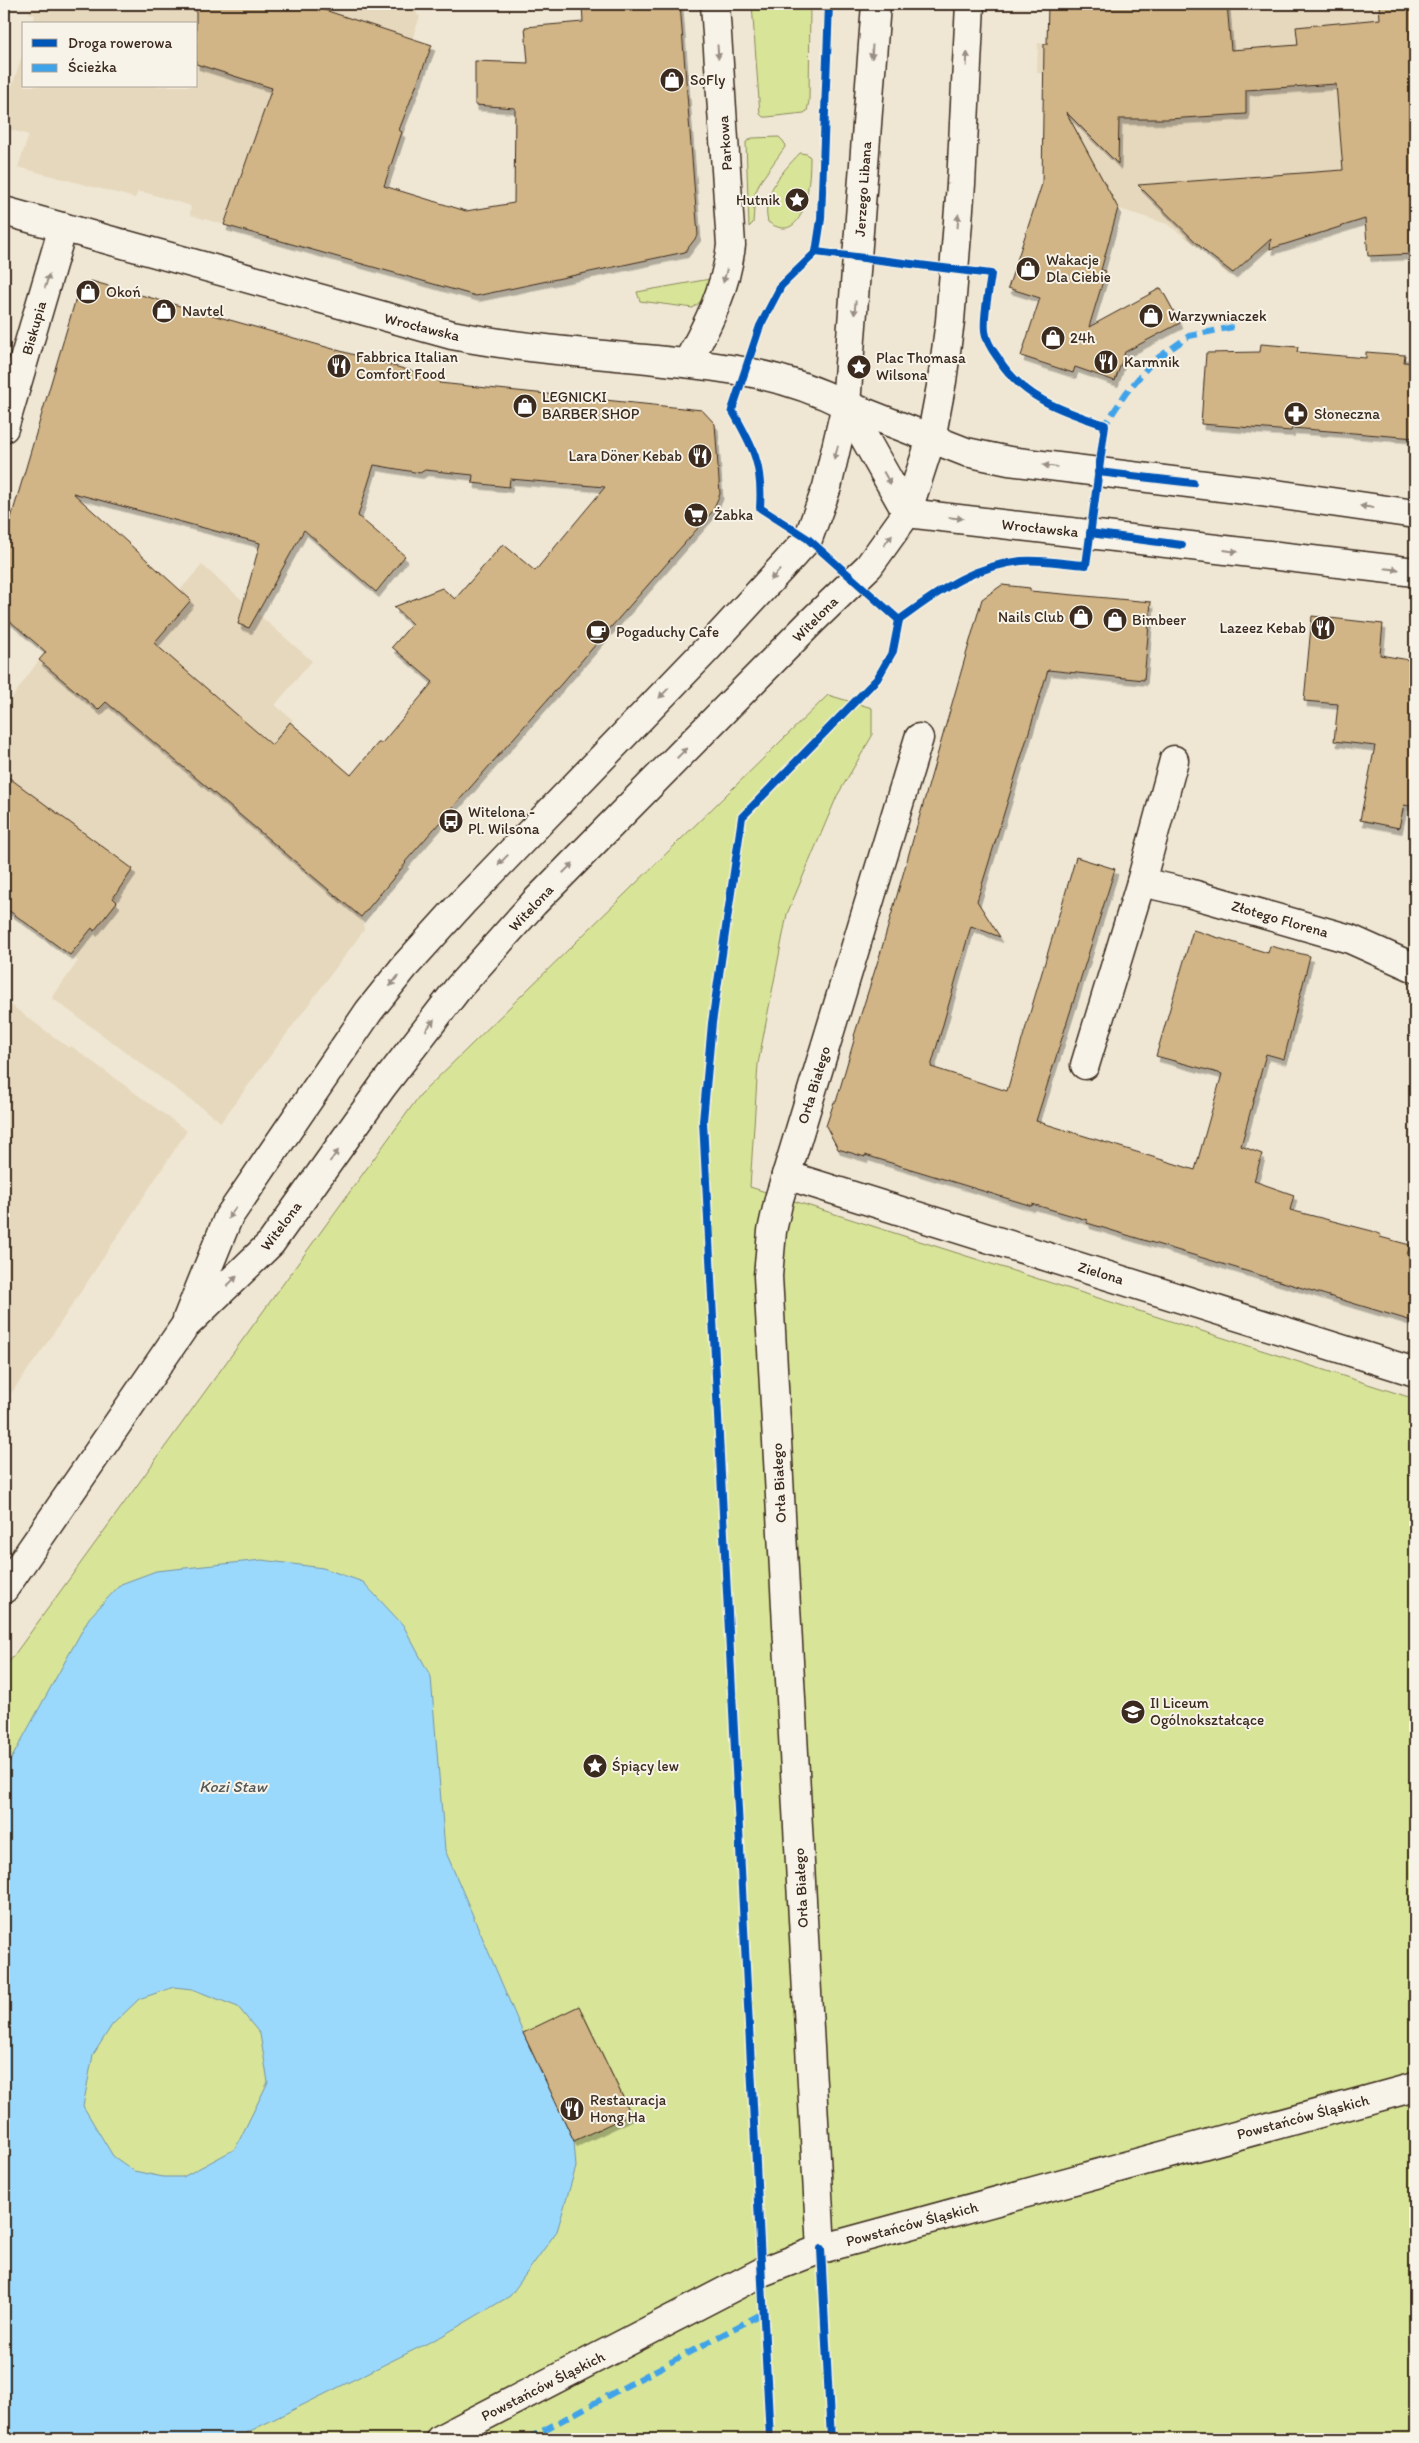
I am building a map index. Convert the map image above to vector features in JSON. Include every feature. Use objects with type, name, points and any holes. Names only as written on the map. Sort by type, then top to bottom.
[{"type":"street","name":"Parkowa","points":[[687,363],[716,309],[730,250],[715,4]]},
{"type":"street","name":"Jerzego Libana","points":[[808,539],[827,487],[846,405],[876,4]]},
{"type":"street","points":[[931,439],[942,381],[955,270],[970,4]]},
{"type":"street","name":"Wrocławska","points":[[4,211],[452,335],[508,344],[687,363],[767,375],[813,389],[846,405],[966,452],[1008,461],[1262,492],[1415,514]]},
{"type":"street","name":"Biskupia","points":[[4,428],[63,227]]},
{"type":"street","points":[[846,405],[907,513]]},
{"type":"street","name":"Witelona","points":[[4,1589],[184,1327],[271,1243],[382,1087],[459,987],[534,903],[813,620],[869,566],[907,513],[931,439]]},
{"type":"street","name":"Wrocławska","points":[[907,513],[1415,572]]},
{"type":"street","name":"Witelona","points":[[184,1327],[228,1218],[369,1011],[405,966],[462,903],[707,649],[808,539]]},
{"type":"street","name":"Orła Białego","points":[[821,2249],[768,1276],[772,1230],[786,1175],[919,738]]},
{"type":"street","points":[[1085,1065],[1141,882],[1174,760]]},
{"type":"street","name":"Złotego Florena","points":[[1141,882],[1185,892],[1350,939],[1415,968]]},
{"type":"street","name":"Zielona","points":[[786,1175],[1415,1372]]},
{"type":"street","name":"Powstańców Śląskich","points":[[440,2439],[762,2272],[821,2249],[1415,2087]]},
{"type":"shaded area","points":[[33,4],[416,4],[417,15],[420,16],[412,40],[333,179],[285,242],[190,215],[191,207],[188,205],[143,192],[138,192],[135,198],[18,167],[29,135],[4,128],[4,110],[22,56],[22,88],[198,88],[198,22],[33,22],[35,15],[29,13]]},
{"type":"shaded area","points":[[1048,4],[1415,4],[1415,254],[1368,256],[1365,220],[1255,254],[1229,276],[1207,253],[1167,224],[1107,205],[1042,148],[1045,74],[1037,73],[1038,43],[1047,44]]},
{"type":"shaded area","points":[[202,565],[312,661],[275,705],[293,720],[272,745],[406,863],[362,917],[364,930],[221,1122],[52,998],[78,961],[4,907],[4,709],[39,660],[179,591]]},
{"type":"shaded area","points":[[4,1000],[69,1048],[71,1046],[187,1131],[43,1349],[4,1403]]},
{"type":"green space","points":[[752,4],[810,4],[809,101],[807,111],[804,113],[767,117],[763,117],[760,114]]},
{"type":"green space","points":[[779,137],[784,142],[785,147],[760,182],[755,194],[753,223],[749,227],[746,142],[752,138]]},
{"type":"green space","points":[[800,153],[807,154],[810,157],[809,180],[804,208],[798,219],[791,226],[781,228],[768,222],[767,212],[770,193],[786,168]]},
{"type":"green space","points":[[710,279],[702,300],[693,308],[640,301],[637,292]]},
{"type":"green space","points":[[828,695],[872,708],[872,736],[837,796],[787,914],[758,1064],[750,1187],[1415,1399],[1415,2439],[4,2439],[4,1669],[420,1095]]},
{"type":"water","name":"Kozi Staw","points":[[262,1560],[323,1568],[363,1582],[403,1625],[431,1677],[445,1850],[523,2033],[574,2141],[576,2167],[557,2231],[510,2296],[442,2336],[234,2439],[4,2439],[4,1772],[89,1618],[121,1584],[156,1571]],"holes":[[[174,1987],[192,1989],[238,2007],[260,2034],[268,2082],[235,2149],[183,2177],[163,2177],[134,2171],[113,2156],[83,2106],[93,2055],[112,2025],[139,1999]]]},
{"type":"building","points":[[196,4],[306,4],[432,45],[399,130],[402,132],[384,186],[466,211],[514,203],[515,108],[475,105],[475,61],[528,63],[525,27],[583,22],[582,4],[680,4],[698,235],[685,252],[476,296],[224,225],[272,88],[198,65],[198,22],[196,22]]},
{"type":"building","points":[[1048,4],[1227,4],[1231,50],[1298,45],[1296,27],[1380,19],[1379,4],[1415,4],[1415,254],[1368,256],[1365,219],[1270,249],[1271,239],[1233,273],[1207,253],[1138,185],[1343,170],[1336,84],[1246,90],[1246,114],[1168,119],[1119,119],[1118,164],[1066,112],[1118,208],[1101,270],[1106,271],[1089,327],[1161,288],[1180,323],[1125,352],[1115,381],[1075,367],[1073,373],[1021,356],[1040,298],[1008,288],[1042,184],[1044,44],[1047,44]]},
{"type":"building","points":[[91,281],[440,379],[439,383],[702,410],[715,424],[720,494],[712,512],[405,862],[361,917],[106,702],[98,710],[39,660],[46,652],[4,616],[4,542],[79,288]],"holes":[[[374,465],[420,473],[425,470],[473,475],[472,483],[509,487],[510,479],[605,487],[535,571],[503,544],[455,599],[442,588],[394,607],[412,624],[392,647],[433,682],[382,743],[378,743],[351,775],[290,722],[272,745],[154,643],[191,600],[73,493],[260,543],[238,624],[249,628],[304,530],[376,592],[405,556],[358,516]]]},
{"type":"building","points":[[1261,344],[1298,347],[1297,352],[1366,358],[1366,352],[1405,355],[1404,362],[1415,363],[1415,438],[1292,428],[1291,431],[1201,424],[1206,353],[1260,352]]},
{"type":"building","points":[[1002,585],[1030,588],[1030,591],[1151,602],[1144,680],[1048,670],[977,901],[1000,937],[971,926],[931,1067],[1007,1091],[1076,857],[1115,869],[1036,1121],[1195,1170],[1222,1074],[1156,1056],[1193,930],[1268,953],[1270,946],[1310,956],[1284,1059],[1266,1054],[1241,1146],[1262,1154],[1254,1181],[1294,1195],[1290,1210],[1372,1231],[1381,1235],[1380,1237],[1410,1245],[1407,1255],[1415,1257],[1415,1322],[1087,1223],[1087,1220],[1032,1204],[1032,1206],[865,1155],[865,1157],[838,1149],[826,1126],[834,1102],[836,1102],[854,1036],[881,951],[982,599]]},
{"type":"building","points":[[1312,616],[1383,624],[1380,655],[1415,661],[1415,807],[1404,805],[1399,828],[1360,820],[1375,746],[1334,741],[1338,704],[1304,701]]},
{"type":"building","points":[[4,774],[133,869],[113,898],[117,902],[94,931],[92,928],[70,955],[4,907]]},
{"type":"building","points":[[579,2006],[631,2114],[574,2141],[523,2033]]},
{"type":"marked path","points":[[1104,430],[1105,425],[1126,393],[1152,362],[1189,336],[1238,326]]},
{"type":"marked path","points":[[527,2439],[763,2313]]},
{"type":"cycle path","points":[[816,252],[821,219],[829,4]]},
{"type":"cycle path","points":[[770,2439],[703,1121],[712,1023],[742,817],[877,679],[893,651],[899,620],[942,590],[986,569],[1021,561],[1086,565],[1105,425],[1045,401],[1031,393],[1008,372],[992,349],[986,335],[986,303],[991,274],[816,252],[781,286],[760,326],[732,410],[755,456],[760,479],[760,508],[808,539],[899,620]]},
{"type":"cycle path","points":[[1098,472],[1193,483]]},
{"type":"cycle path","points":[[1090,533],[1182,545]]},
{"type":"cycle path","points":[[821,2249],[831,2439]]},
{"type":"place","name":"SoFly","points":[[672,80]]},
{"type":"place","name":"Hutnik","points":[[797,200]]},
{"type":"place","name":"Wakacje Dla Ciebie","points":[[1028,269]]},
{"type":"place","name":"Okoń","points":[[88,292]]},
{"type":"place","name":"Navtel","points":[[164,311]]},
{"type":"place","name":"Warzywniaczek","points":[[1151,316]]},
{"type":"place","name":"24h","points":[[1053,338]]},
{"type":"place","name":"Karmnik","points":[[1106,362]]},
{"type":"place","name":"Fabbrica Italian Comfort Food","points":[[339,366]]},
{"type":"place","name":"Plac Thomasa Wilsona","points":[[859,367]]},
{"type":"place","name":"LEGNICKI BARBER SHOP","points":[[525,406]]},
{"type":"place","name":"Słoneczna","points":[[1296,414]]},
{"type":"place","name":"Lara Döner Kebab","points":[[700,456]]},
{"type":"place","name":"Żabka","points":[[696,515]]},
{"type":"place","name":"Nails Club","points":[[1081,617]]},
{"type":"place","name":"Bimbeer","points":[[1115,620]]},
{"type":"place","name":"Lazeez Kebab","points":[[1323,628]]},
{"type":"place","name":"Pogaduchy Cafe","points":[[598,632]]},
{"type":"place","name":"Witelona - Pl. Wilsona","points":[[451,821]]},
{"type":"place","name":"II Liceum Ogólnokształcące","points":[[1133,1712]]},
{"type":"place","name":"Śpiący lew","points":[[595,1766]]},
{"type":"place","name":"Restauracja Hong Ha","points":[[572,2109]]}]
